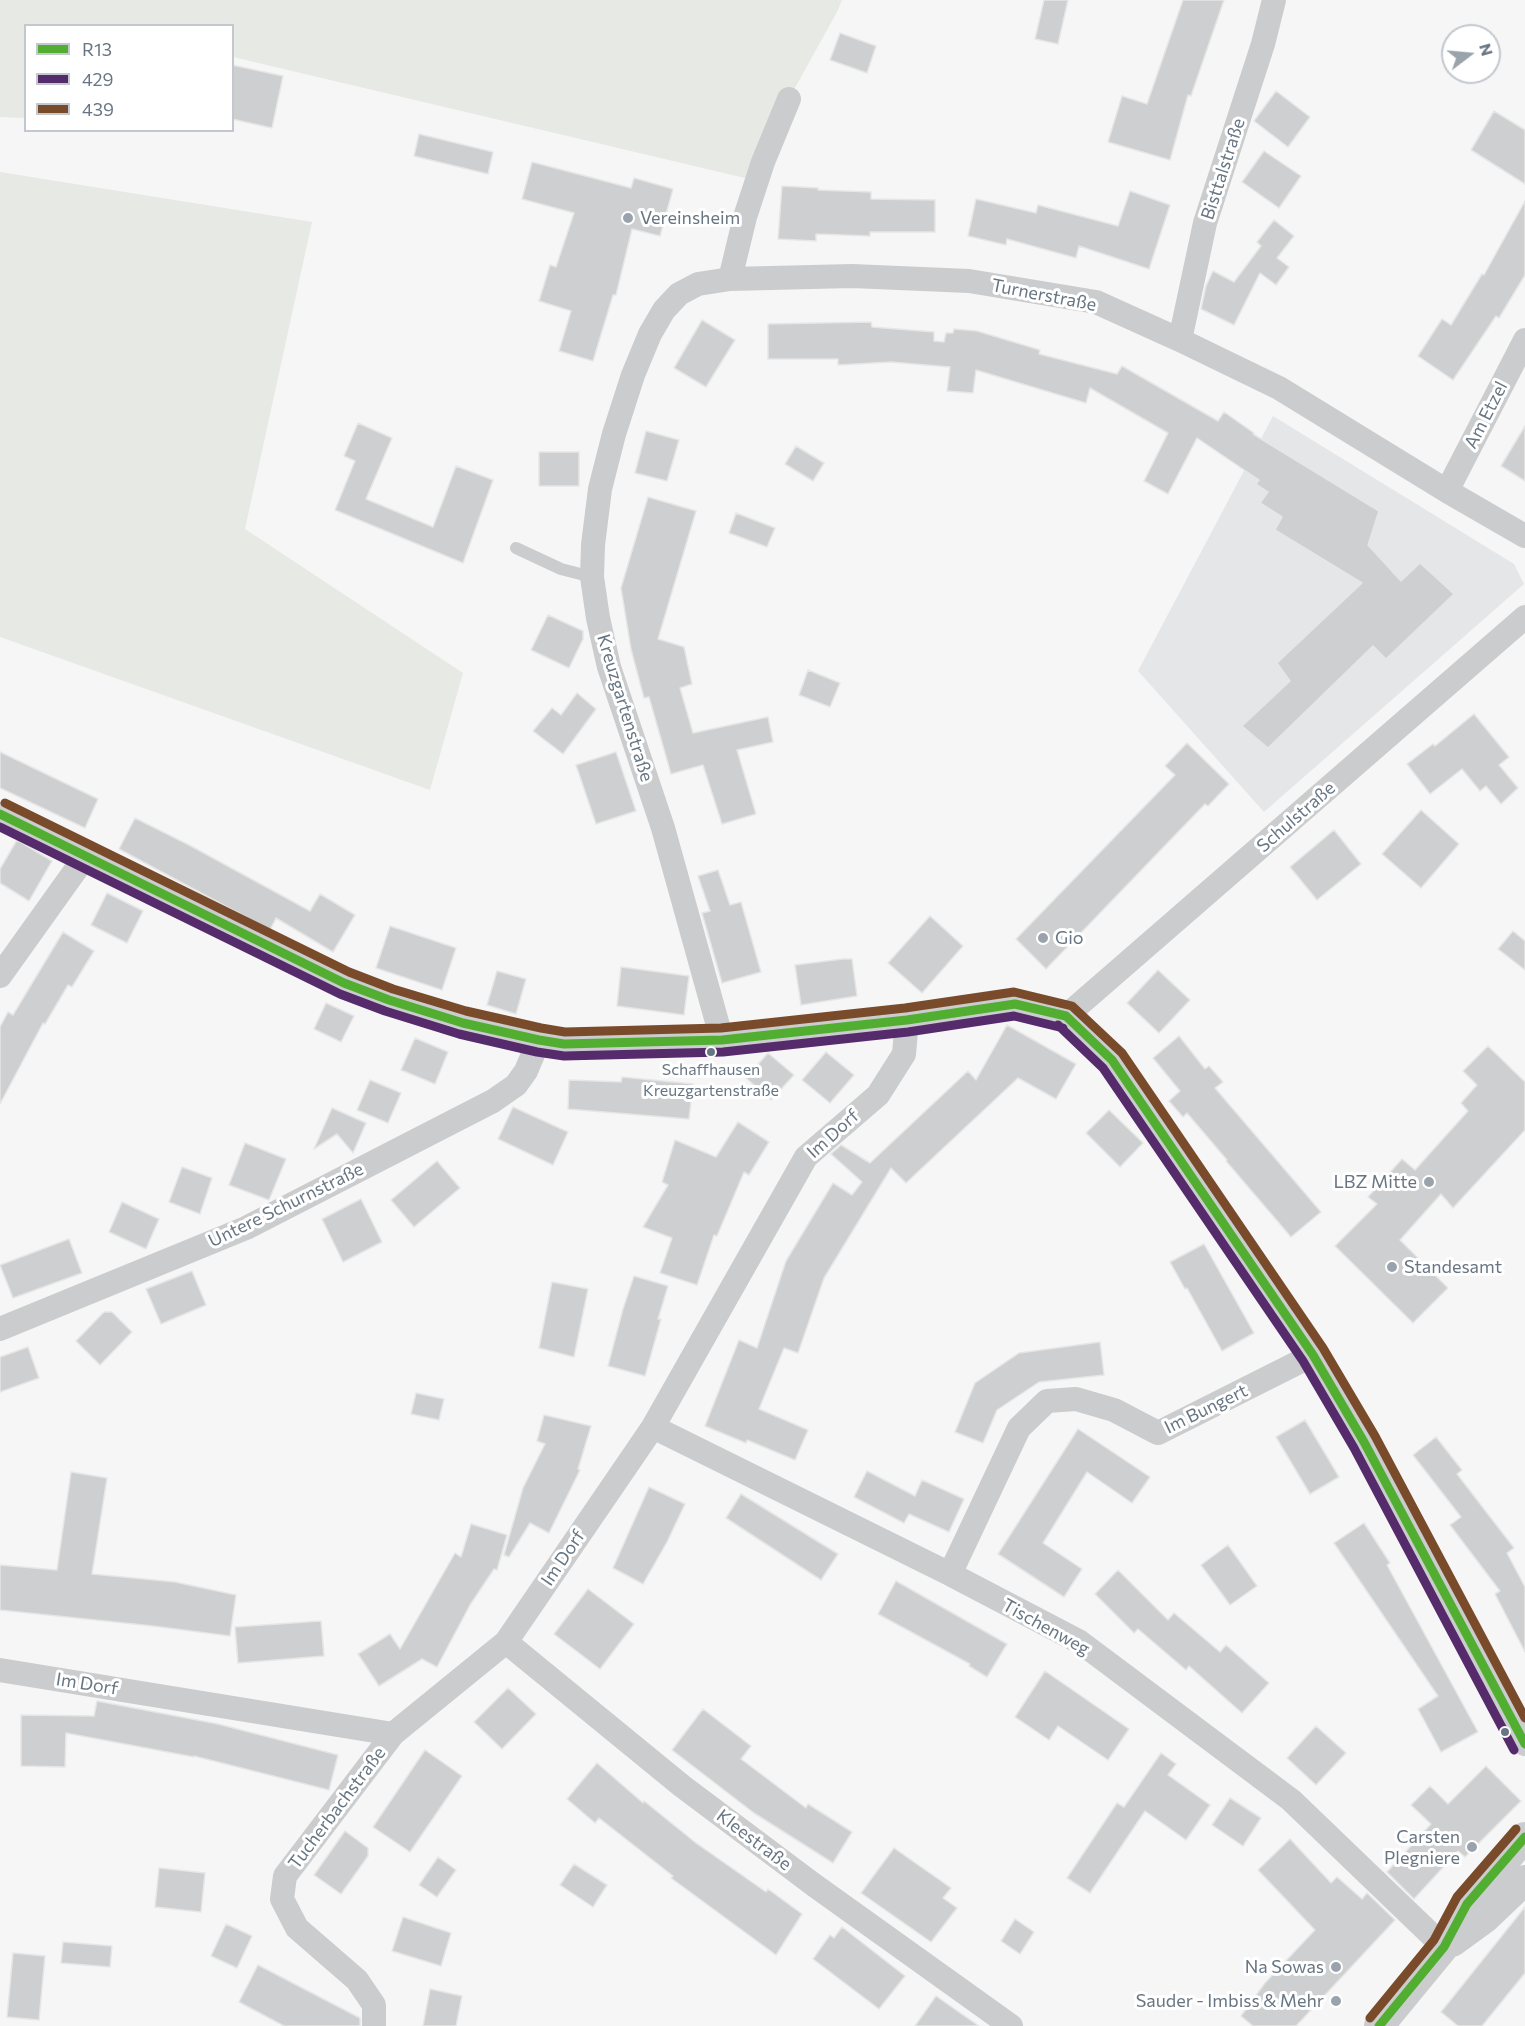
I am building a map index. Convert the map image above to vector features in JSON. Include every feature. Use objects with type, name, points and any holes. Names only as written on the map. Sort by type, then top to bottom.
[{"type":"street","name":"Bisttalstraße","points":[[1180,340],[1205,223],[1263,44],[1274,0]]},
{"type":"street","points":[[730,279],[745,218],[763,162],[789,99]]},
{"type":"street","name":"Turnerstraße","points":[[730,279],[852,276],[969,280],[1096,302],[1279,388],[1525,536]]},
{"type":"street","name":"Kreuzgartenstraße","points":[[722,1040],[663,828],[609,667],[592,577],[593,545],[600,489],[623,405],[650,334],[664,310],[679,294],[698,284],[730,279]]},
{"type":"street","name":"Am Etzel","points":[[1447,491],[1525,340]]},
{"type":"street","name":"Schulstraße","points":[[1066,1016],[1525,617]]},
{"type":"street","points":[[0,814],[344,983],[463,1023],[540,1040],[575,1044],[722,1040],[906,1020],[1015,1004],[1066,1016],[1112,1060],[1314,1355],[1364,1442],[1525,1744]]},
{"type":"street","points":[[0,975],[85,857]]},
{"type":"street","name":"Im Dorf","points":[[0,1670],[393,1734],[506,1642],[653,1427],[806,1156],[878,1095],[904,1054],[906,1020]]},
{"type":"street","name":"Untere Schurnstraße","points":[[0,1329],[246,1228],[493,1101],[516,1086],[526,1071],[540,1040]]},
{"type":"street","name":"Im Bungert","points":[[950,1574],[1019,1428],[1047,1401],[1076,1399],[1114,1410],[1158,1433],[1314,1355]]},
{"type":"street","name":"Tischenweg","points":[[653,1427],[950,1574],[1080,1642],[1291,1800],[1444,1947]]},
{"type":"street","name":"Kleestraße","points":[[506,1642],[682,1786],[814,1885],[1011,2026]]},
{"type":"street","name":"Tucherbachstraße","points":[[374,2026],[374,2005],[357,1980],[297,1928],[282,1899],[285,1876],[393,1734]]},
{"type":"street","points":[[1378,2026],[1444,1947],[1467,1904],[1525,1838]]},
{"type":"street","points":[[1444,1947],[1485,1918],[1525,1880]]},
{"type":"lane","points":[[516,548],[561,569],[592,577]]},
{"type":"shaded area","points":[[0,0],[842,0],[745,178],[234,57],[234,24],[24,24],[24,118],[0,117]]},
{"type":"shaded area","points":[[0,172],[312,222],[245,529],[463,673],[430,790],[0,637]]},
{"type":"shaded area","points":[[1273,416],[1514,564],[1524,584],[1264,812],[1138,671]]},
{"type":"building","points":[[1044,0],[1068,0],[1058,44],[1035,39]]},
{"type":"building","points":[[1183,0],[1224,0],[1191,96],[1188,95],[1170,160],[1108,142],[1122,96],[1147,104]]},
{"type":"building","points":[[840,33],[876,46],[867,73],[830,60]]},
{"type":"building","points":[[234,65],[283,76],[272,128],[234,119]]},
{"type":"building","points":[[1276,91],[1310,117],[1288,147],[1254,121]]},
{"type":"building","points":[[1494,111],[1525,130],[1525,184],[1471,150]]},
{"type":"building","points":[[419,134],[493,152],[488,174],[414,156]]},
{"type":"building","points":[[1264,151],[1301,176],[1279,208],[1242,182]]},
{"type":"building","points":[[532,162],[631,188],[634,178],[673,189],[660,236],[632,229],[616,295],[613,295],[593,361],[559,351],[571,311],[539,301],[550,265],[556,267],[574,213],[522,199]]},
{"type":"building","points":[[782,186],[871,192],[871,199],[935,200],[935,232],[870,232],[870,236],[816,234],[816,241],[778,239]]},
{"type":"building","points":[[1130,191],[1170,205],[1149,269],[1079,246],[1076,258],[1007,239],[1006,245],[968,236],[976,199],[1036,213],[1038,205],[1118,226]]},
{"type":"building","points":[[1525,201],[1525,275],[1499,318],[1496,316],[1453,380],[1418,356],[1442,319],[1451,325],[1482,274],[1484,275]]},
{"type":"building","points":[[1274,220],[1294,236],[1277,258],[1289,267],[1276,285],[1260,273],[1234,325],[1201,309],[1206,286],[1213,271],[1234,282],[1261,246],[1257,242]]},
{"type":"building","points":[[702,320],[735,340],[706,387],[674,368]]},
{"type":"building","points":[[871,322],[872,327],[934,332],[934,341],[944,342],[946,333],[953,333],[954,329],[977,331],[1040,350],[1039,354],[1117,374],[1122,366],[1218,421],[1224,412],[1253,434],[1379,511],[1368,545],[1401,581],[1420,563],[1454,594],[1386,659],[1373,646],[1268,748],[1242,726],[1290,681],[1277,663],[1362,583],[1275,530],[1282,517],[1260,503],[1268,492],[1256,484],[1259,480],[1197,438],[1168,494],[1144,481],[1168,433],[1090,388],[1086,403],[976,370],[973,393],[947,391],[950,367],[891,362],[838,365],[838,359],[768,359],[768,324]]},
{"type":"building","points":[[358,423],[392,438],[366,499],[433,527],[456,466],[493,480],[463,563],[335,510],[355,461],[344,456]]},
{"type":"building","points":[[1525,426],[1525,481],[1501,466]]},
{"type":"building","points":[[646,431],[679,440],[667,481],[635,473]]},
{"type":"building","points":[[796,446],[824,463],[813,481],[785,464]]},
{"type":"building","points":[[539,452],[579,452],[579,486],[539,486]]},
{"type":"building","points":[[648,497],[696,511],[658,639],[684,647],[692,684],[680,688],[693,733],[768,717],[773,742],[737,750],[756,814],[722,824],[703,765],[671,774],[649,697],[644,698],[631,649],[621,588]]},
{"type":"building","points":[[736,513],[775,528],[767,547],[729,533]]},
{"type":"building","points":[[548,615],[583,631],[583,639],[569,668],[531,650]]},
{"type":"building","points":[[808,670],[840,683],[830,707],[799,695]]},
{"type":"building","points":[[577,693],[596,709],[563,754],[533,731],[552,708],[561,715]]},
{"type":"building","points":[[1474,714],[1509,757],[1499,765],[1518,788],[1501,804],[1486,786],[1480,791],[1462,769],[1430,794],[1407,764],[1433,744],[1435,746]]},
{"type":"building","points":[[1187,743],[1229,784],[1208,806],[1205,804],[1046,969],[1016,939],[1175,775],[1165,766]]},
{"type":"building","points":[[0,752],[98,799],[85,828],[0,788]]},
{"type":"building","points":[[616,752],[636,811],[596,824],[576,765]]},
{"type":"building","points":[[1421,810],[1459,844],[1421,888],[1382,854]]},
{"type":"building","points":[[135,818],[310,911],[320,894],[355,915],[333,952],[276,918],[270,930],[119,849]]},
{"type":"building","points":[[1334,830],[1361,864],[1317,900],[1290,867]]},
{"type":"building","points":[[17,840],[52,861],[29,901],[0,883],[0,869]]},
{"type":"building","points":[[718,870],[730,905],[741,902],[761,972],[722,983],[702,913],[710,911],[698,876]]},
{"type":"building","points":[[107,893],[143,911],[127,943],[91,925]]},
{"type":"building","points":[[930,916],[963,946],[922,993],[888,963]]},
{"type":"building","points":[[390,926],[456,948],[442,990],[376,968]]},
{"type":"building","points":[[1513,931],[1525,941],[1525,970],[1498,949]]},
{"type":"building","points":[[63,932],[94,951],[72,987],[68,985],[45,1024],[43,1023],[0,1104],[0,1027],[8,1012],[13,1015]]},
{"type":"building","points":[[852,959],[857,996],[801,1005],[795,965]]},
{"type":"building","points":[[621,967],[689,976],[684,1015],[617,1006]]},
{"type":"building","points":[[1158,970],[1190,1000],[1159,1033],[1127,1003]]},
{"type":"building","points":[[497,971],[526,979],[516,1014],[487,1005]]},
{"type":"building","points":[[326,1003],[354,1016],[341,1042],[314,1029]]},
{"type":"building","points":[[1007,1025],[1076,1064],[1056,1099],[1018,1078],[906,1183],[891,1168],[824,1278],[798,1353],[784,1348],[759,1409],[808,1430],[795,1460],[705,1426],[739,1340],[757,1348],[786,1261],[833,1183],[852,1195],[862,1182],[831,1154],[841,1145],[870,1163],[968,1071],[976,1080]]},
{"type":"building","points":[[1179,1036],[1205,1069],[1209,1066],[1223,1082],[1215,1088],[1321,1212],[1291,1237],[1187,1113],[1183,1117],[1169,1101],[1180,1091],[1153,1058]]},
{"type":"building","points":[[415,1038],[448,1052],[435,1084],[401,1070]]},
{"type":"building","points":[[1488,1046],[1525,1082],[1525,1130],[1453,1208],[1441,1194],[1400,1240],[1448,1288],[1413,1323],[1335,1246],[1377,1204],[1368,1197],[1402,1159],[1415,1170],[1468,1111],[1461,1103],[1477,1085],[1463,1071]]},
{"type":"building","points":[[826,1052],[854,1075],[830,1103],[802,1080]]},
{"type":"building","points":[[768,1053],[794,1075],[771,1100],[746,1078]]},
{"type":"building","points":[[622,1077],[693,1084],[689,1119],[568,1109],[569,1080],[621,1082]]},
{"type":"building","points":[[370,1080],[401,1093],[388,1123],[357,1110]]},
{"type":"building","points":[[513,1107],[568,1132],[553,1165],[498,1139]]},
{"type":"building","points":[[332,1108],[366,1123],[353,1153],[337,1134],[314,1149]]},
{"type":"building","points":[[1109,1110],[1143,1143],[1120,1167],[1086,1133]]},
{"type":"building","points":[[738,1122],[769,1142],[749,1175],[744,1172],[717,1236],[714,1235],[697,1285],[660,1273],[672,1238],[643,1227],[668,1185],[662,1182],[675,1140],[716,1157]]},
{"type":"building","points":[[245,1143],[286,1159],[269,1200],[229,1185]]},
{"type":"building","points":[[437,1161],[460,1188],[414,1227],[391,1200]]},
{"type":"building","points":[[182,1167],[212,1178],[200,1214],[169,1202]]},
{"type":"building","points":[[361,1199],[382,1242],[343,1262],[322,1219]]},
{"type":"building","points":[[122,1202],[159,1219],[146,1249],[109,1232]]},
{"type":"building","points":[[69,1239],[82,1273],[13,1298],[0,1265]]},
{"type":"building","points":[[1204,1244],[1254,1333],[1222,1351],[1170,1262]]},
{"type":"building","points":[[192,1271],[206,1305],[161,1324],[146,1289]]},
{"type":"building","points":[[634,1276],[668,1286],[645,1376],[608,1366]]},
{"type":"building","points":[[552,1282],[588,1289],[574,1357],[539,1348]]},
{"type":"building","points":[[104,1312],[112,1312],[132,1332],[100,1365],[76,1341]]},
{"type":"building","points":[[1100,1342],[1104,1375],[1039,1382],[997,1410],[983,1443],[955,1432],[975,1383],[1019,1353]]},
{"type":"building","points":[[28,1347],[39,1378],[0,1392],[0,1357]]},
{"type":"building","points":[[416,1393],[444,1399],[439,1420],[411,1414]]},
{"type":"building","points":[[544,1415],[591,1426],[578,1469],[580,1470],[549,1533],[530,1523],[509,1557],[504,1555],[523,1488],[545,1444],[537,1441]]},
{"type":"building","points":[[1305,1420],[1339,1477],[1310,1494],[1276,1437]]},
{"type":"building","points":[[1078,1429],[1150,1477],[1132,1503],[1087,1472],[1043,1543],[1082,1569],[1064,1597],[998,1554]]},
{"type":"building","points":[[1436,1437],[1462,1470],[1457,1474],[1514,1548],[1507,1553],[1525,1587],[1525,1652],[1495,1594],[1500,1591],[1450,1525],[1461,1517],[1413,1455]]},
{"type":"building","points":[[867,1471],[915,1496],[922,1480],[964,1499],[949,1532],[909,1514],[904,1523],[854,1497]]},
{"type":"building","points":[[71,1472],[107,1478],[92,1574],[175,1582],[236,1595],[230,1636],[0,1610],[0,1565],[57,1570]]},
{"type":"building","points":[[649,1487],[685,1504],[643,1584],[613,1568]]},
{"type":"building","points":[[741,1494],[838,1554],[821,1580],[726,1518]]},
{"type":"building","points":[[1364,1523],[1390,1563],[1387,1565],[1478,1732],[1441,1752],[1418,1709],[1438,1696],[1334,1543]]},
{"type":"building","points":[[471,1524],[507,1535],[497,1570],[494,1569],[470,1605],[437,1667],[422,1659],[379,1686],[358,1654],[390,1634],[400,1649],[455,1553],[461,1557]]},
{"type":"building","points":[[1228,1545],[1257,1586],[1230,1605],[1201,1565]]},
{"type":"building","points":[[1118,1570],[1168,1620],[1174,1613],[1220,1652],[1226,1645],[1269,1683],[1242,1713],[1189,1666],[1186,1670],[1138,1629],[1134,1633],[1095,1594]]},
{"type":"building","points":[[896,1581],[1007,1644],[987,1677],[969,1666],[970,1664],[878,1614]]},
{"type":"building","points":[[588,1589],[634,1624],[600,1669],[554,1634]]},
{"type":"building","points":[[321,1621],[324,1656],[238,1663],[235,1627]]},
{"type":"building","points":[[1045,1671],[1129,1729],[1108,1760],[1058,1726],[1049,1740],[1015,1717]]},
{"type":"building","points":[[508,1688],[536,1714],[502,1749],[474,1722]]},
{"type":"building","points":[[97,1701],[218,1724],[338,1755],[329,1790],[194,1756],[66,1733],[65,1767],[21,1766],[21,1715],[94,1716]]},
{"type":"building","points":[[703,1709],[751,1746],[741,1759],[806,1808],[808,1804],[852,1832],[833,1863],[754,1813],[672,1750]]},
{"type":"building","points":[[1316,1726],[1346,1753],[1316,1785],[1287,1758]]},
{"type":"building","points":[[425,1750],[462,1776],[410,1852],[373,1827]]},
{"type":"building","points":[[1161,1753],[1176,1764],[1168,1775],[1210,1805],[1186,1840],[1145,1811],[1090,1893],[1067,1878],[1117,1803],[1124,1807]]},
{"type":"building","points":[[597,1763],[643,1803],[644,1801],[696,1843],[766,1892],[768,1889],[802,1914],[776,1955],[671,1878],[673,1876],[599,1818],[595,1823],[567,1799]]},
{"type":"building","points":[[1486,1766],[1521,1801],[1465,1857],[1458,1851],[1414,1899],[1387,1872],[1431,1824],[1411,1805],[1430,1786],[1448,1804]]},
{"type":"building","points":[[1230,1798],[1261,1818],[1243,1846],[1212,1825]]},
{"type":"building","points":[[345,1831],[368,1848],[368,1856],[341,1894],[314,1875]]},
{"type":"building","points":[[1290,1839],[1331,1883],[1337,1877],[1362,1899],[1367,1893],[1395,1920],[1296,2026],[1253,2026],[1241,2016],[1265,1983],[1315,1930],[1258,1870]]},
{"type":"building","points":[[894,1848],[951,1888],[943,1898],[957,1908],[931,1942],[861,1893]]},
{"type":"building","points":[[438,1857],[456,1870],[437,1897],[419,1885]]},
{"type":"building","points":[[574,1864],[607,1885],[593,1907],[560,1885]]},
{"type":"building","points":[[159,1868],[205,1873],[201,1912],[155,1907]]},
{"type":"building","points":[[1525,1907],[1525,1973],[1482,2026],[1458,2026],[1441,2012]]},
{"type":"building","points":[[403,1917],[451,1933],[441,1966],[392,1951]]},
{"type":"building","points":[[1015,1919],[1034,1932],[1020,1954],[1001,1941]]},
{"type":"building","points":[[226,1924],[252,1936],[237,1968],[211,1956]]},
{"type":"building","points":[[842,1927],[905,1976],[879,2009],[813,1959],[830,1935],[834,1938]]},
{"type":"building","points":[[63,1942],[112,1946],[110,1967],[61,1963]]},
{"type":"building","points":[[13,1953],[45,1956],[39,2020],[7,2017]]},
{"type":"building","points":[[258,1965],[360,2018],[360,2026],[284,2026],[239,2002]]},
{"type":"building","points":[[430,1989],[462,1996],[456,2026],[423,2026]]},
{"type":"building","points":[[936,1996],[979,2026],[915,2026]]},
{"type":"transit line","name":"439","points":[[5,803],[349,972],[393,989],[466,1011],[541,1028],[565,1032],[721,1028],[905,1008],[1014,992],[1072,1006],[1122,1053],[1323,1348],[1375,1436],[1525,1718]]},
{"type":"transit line","name":"R13","points":[[0,814],[344,983],[463,1023],[539,1040],[564,1044],[722,1040],[907,1020],[1015,1004],[1066,1016]]},
{"type":"transit line","name":"429","points":[[0,827],[340,994],[459,1034],[537,1052],[564,1056],[723,1052],[908,1032],[1014,1016],[1063,1028]]},
{"type":"transit line","name":"R13","points":[[1066,1016],[1112,1060],[1313,1355],[1364,1442],[1525,1744]]},
{"type":"transit line","name":"429","points":[[1058,1025],[1103,1068],[1303,1361],[1354,1448],[1514,1750]]},
{"type":"transit line","name":"439","points":[[1370,2018],[1434,1940],[1457,1897],[1516,1829]]},
{"type":"transit line","name":"R13","points":[[1379,2026],[1444,1947],[1467,1904],[1525,1837]]},
{"type":"place","name":"Vereinsheim","points":[[628,218]]},
{"type":"place","name":"Gio","points":[[1043,938]]},
{"type":"place","name":"Schaffhausen Kreuzgartenstraße","points":[[711,1052]]},
{"type":"place","name":"LBZ Mitte","points":[[1429,1182]]},
{"type":"place","name":"Standesamt","points":[[1392,1267]]},
{"type":"place","name":"Carsten Plegniere","points":[[1472,1847]]},
{"type":"place","name":"Na Sowas","points":[[1336,1967]]},
{"type":"place","name":"Sauder - Imbiss & Mehr","points":[[1336,2001]]}]
